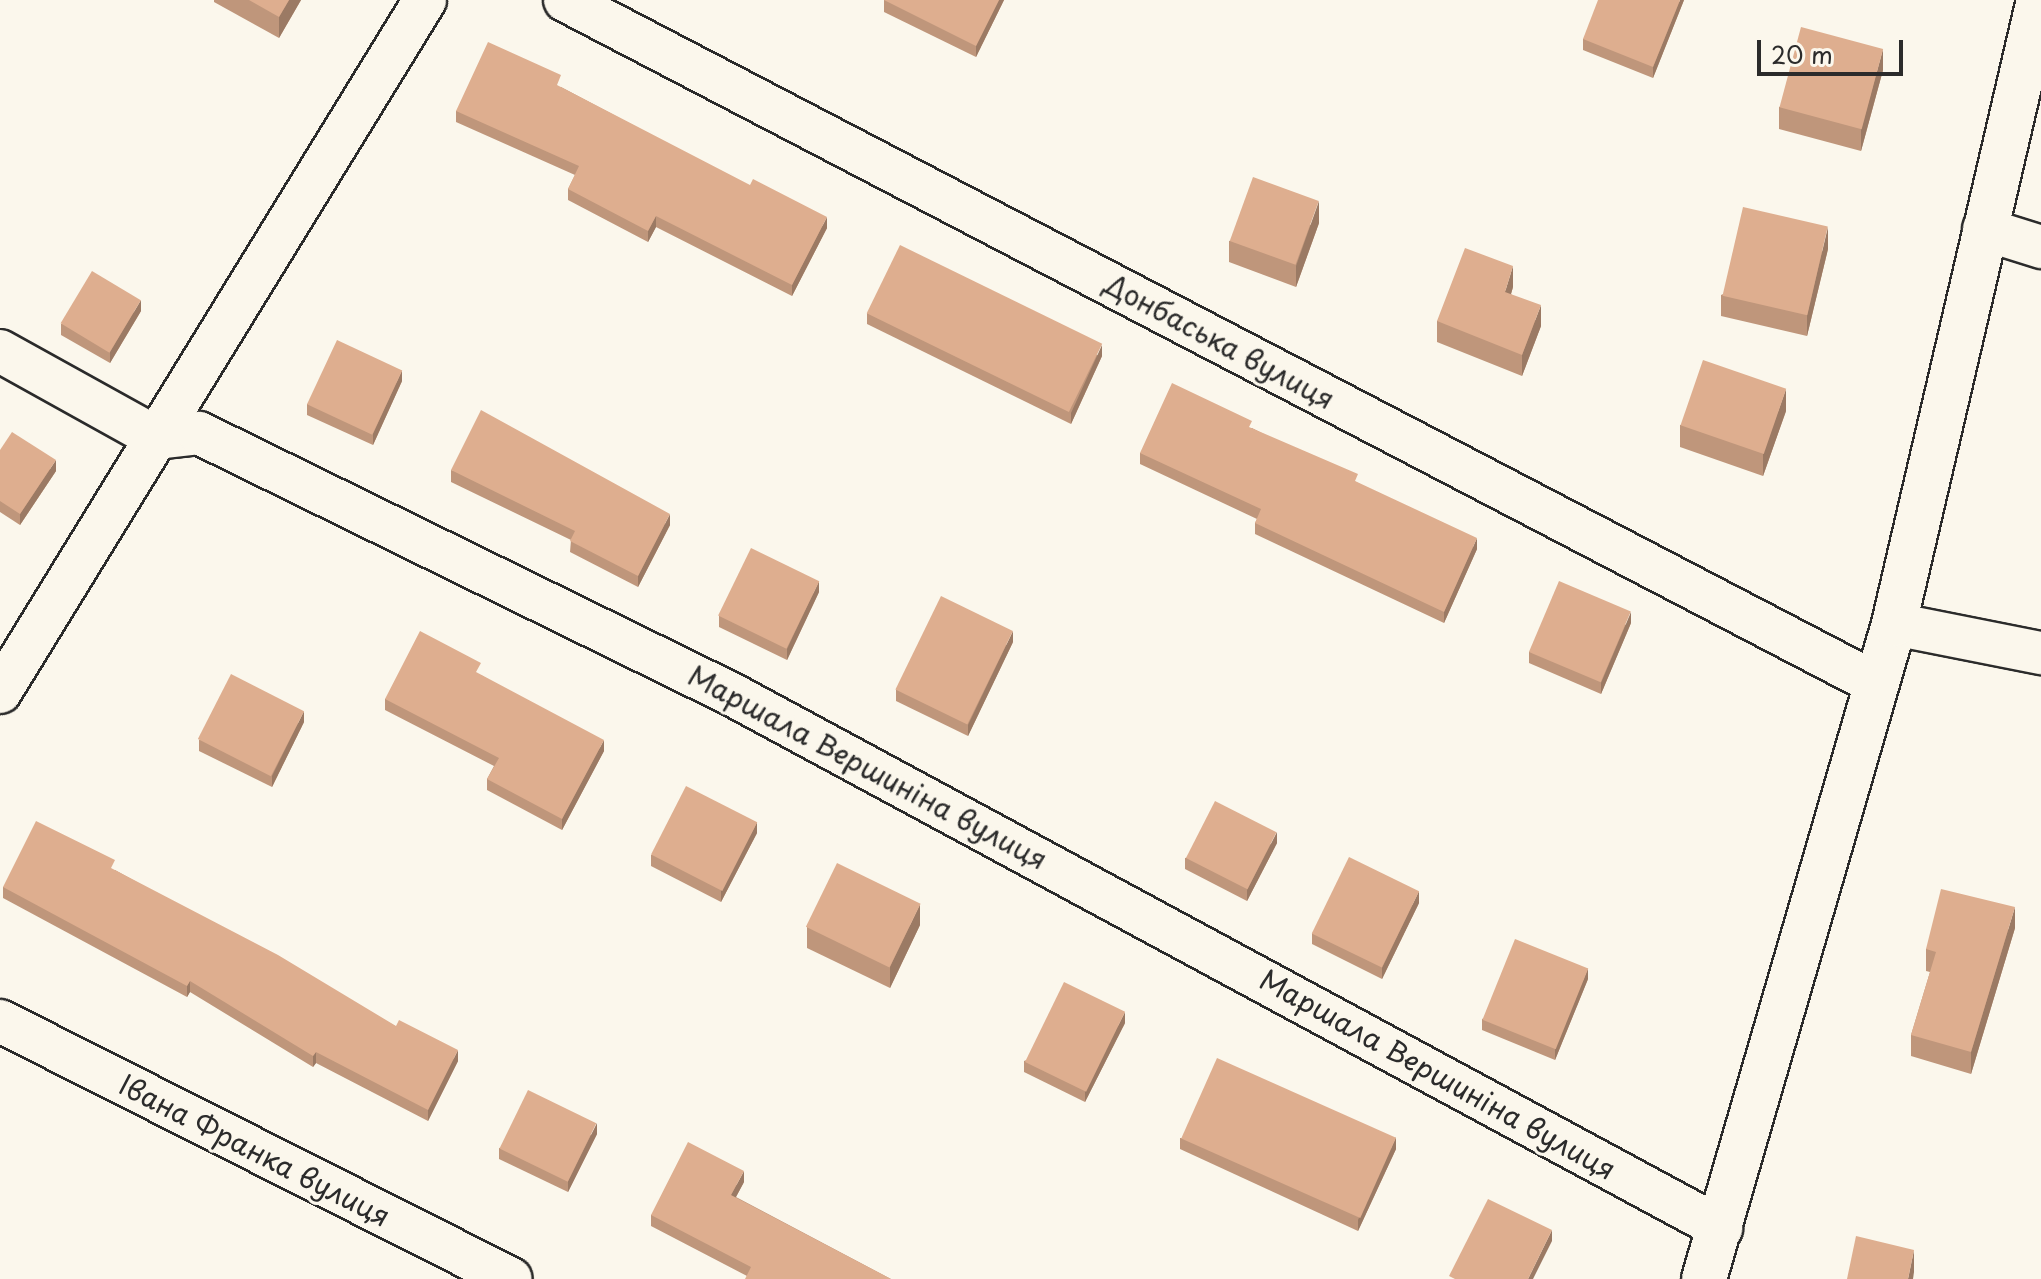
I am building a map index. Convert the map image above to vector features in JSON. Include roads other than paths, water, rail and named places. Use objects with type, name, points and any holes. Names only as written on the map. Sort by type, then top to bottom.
[{"type":"main road","points":[[1704,1279],[1894,624],[2039,0]]},
{"type":"street","points":[[0,692],[425,0]]},
{"type":"street","name":"Донбаська вулиця","points":[[565,0],[1875,683]]},
{"type":"street","points":[[1984,229],[2041,247]]},
{"type":"street","points":[[0,351],[157,438]]},
{"type":"street","name":"Маршала Вершиніна вулиця","points":[[157,438],[199,433],[733,695],[1721,1228]]},
{"type":"street","points":[[1894,624],[2041,653]]},
{"type":"street","name":"Івана Франка вулиця","points":[[0,1021],[511,1279]]}]
